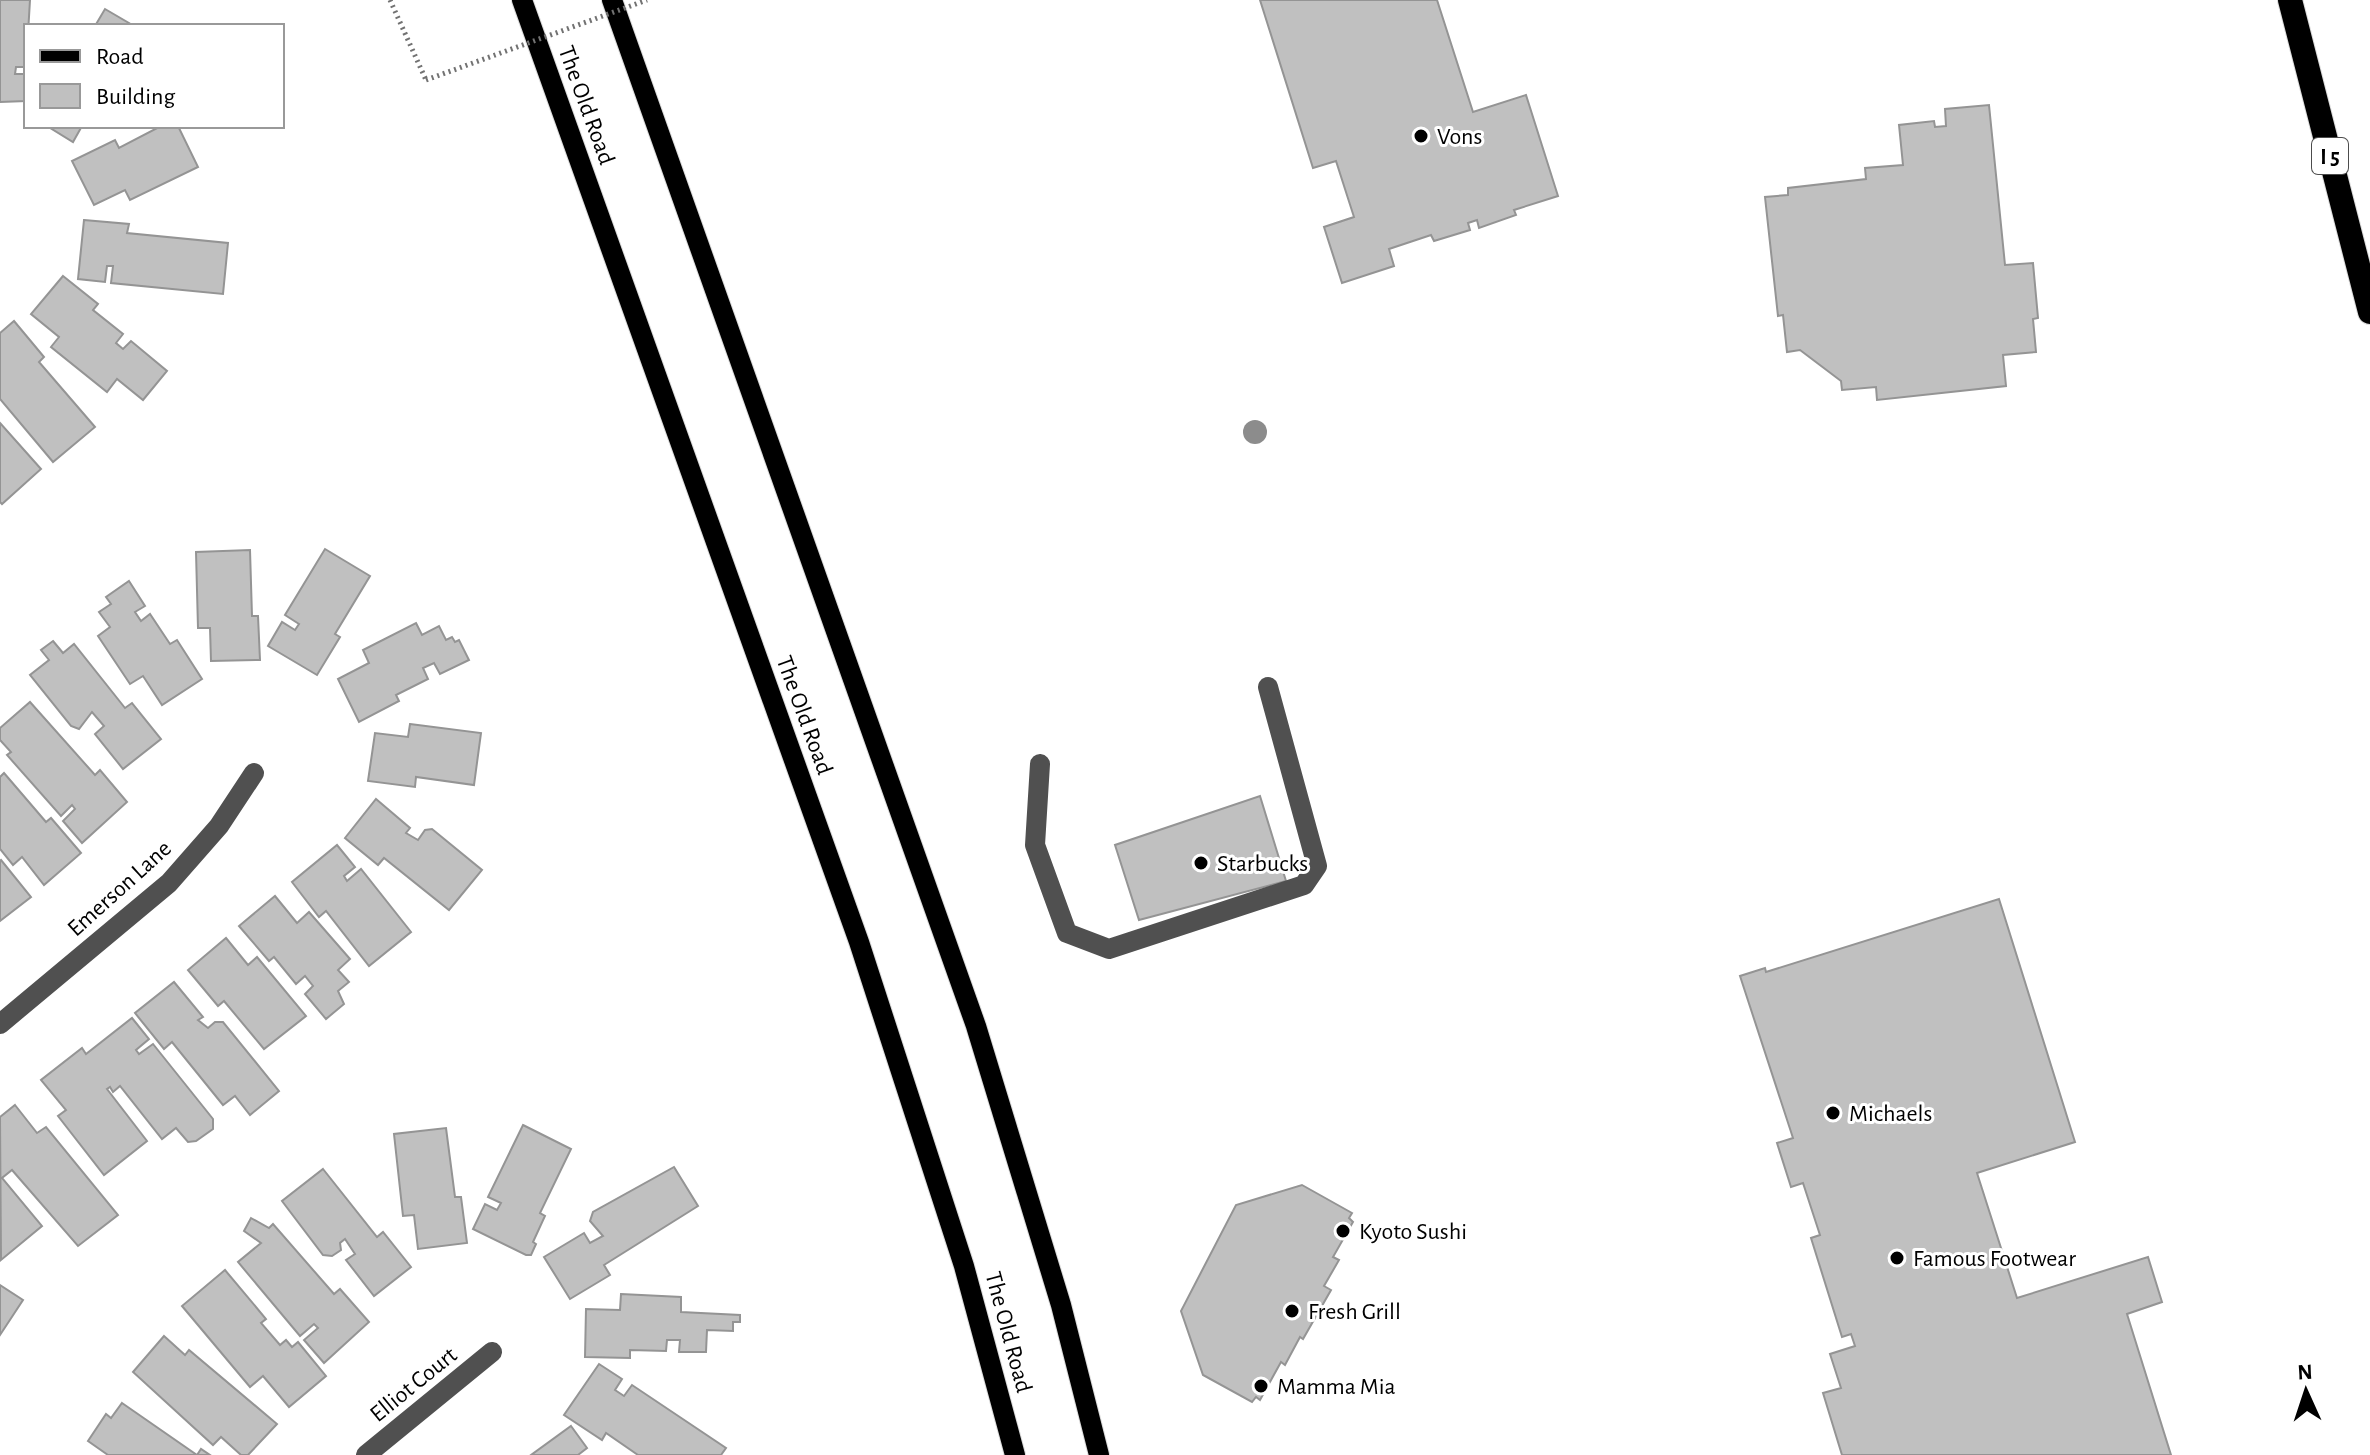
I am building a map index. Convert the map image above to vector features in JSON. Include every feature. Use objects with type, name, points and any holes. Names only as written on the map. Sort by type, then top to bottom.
[{"type":"highway","name":"I 5","points":[[2290,0],[2370,312]]},
{"type":"main road","name":"The Old Road","points":[[522,0],[859,942],[964,1266],[1015,1455]]},
{"type":"main road","points":[[612,0],[976,1026],[1061,1305],[1099,1455]]},
{"type":"street","points":[[1040,764],[1035,845],[1067,933],[1109,949],[1304,885],[1317,866],[1268,687]]},
{"type":"street","name":"Emerson Lane","points":[[0,1024],[169,883],[219,826],[254,773]]},
{"type":"street","name":"Elliot Court","points":[[366,1455],[492,1352]]},
{"type":"path","points":[[390,0],[426,80],[647,0]]},
{"type":"building","points":[[0,0],[30,0],[29,24],[24,24],[24,67],[16,67],[15,74],[24,74],[24,101],[0,102]]},
{"type":"building","name":"Vons","points":[[1260,0],[1437,0],[1473,112],[1526,95],[1558,196],[1514,210],[1516,215],[1479,228],[1477,220],[1468,223],[1470,230],[1434,241],[1431,235],[1389,249],[1394,266],[1342,283],[1324,227],[1354,217],[1336,161],[1313,168]]},
{"type":"building","points":[[105,9],[131,24],[96,24]]},
{"type":"building","points":[[1989,105],[2005,265],[2033,263],[2038,318],[2033,319],[2036,352],[2003,355],[2006,386],[1877,400],[1876,387],[1842,390],[1841,381],[1800,350],[1787,352],[1783,315],[1778,316],[1765,197],[1788,195],[1788,188],[1866,179],[1865,168],[1903,165],[1899,125],[1934,121],[1935,127],[1946,126],[1945,109]]},
{"type":"building","points":[[50,128],[81,128],[73,142]]},
{"type":"building","points":[[157,128],[179,128],[198,167],[130,200],[125,190],[94,205],[72,161],[115,140],[119,148]]},
{"type":"building","points":[[84,220],[129,224],[127,233],[228,243],[223,294],[111,283],[113,266],[107,266],[105,282],[78,279]]},
{"type":"building","points":[[63,276],[98,304],[93,310],[123,334],[116,343],[123,349],[131,341],[167,371],[143,400],[117,379],[107,392],[51,347],[59,337],[31,314]]},
{"type":"building","points":[[14,321],[44,357],[39,362],[95,427],[53,462],[0,399],[0,333]]},
{"type":"building","points":[[0,423],[41,469],[2,504],[0,502]]},
{"type":"building","points":[[325,549],[370,576],[335,634],[340,637],[317,675],[268,646],[282,622],[295,630],[299,624],[285,615]]},
{"type":"building","points":[[250,550],[252,616],[258,616],[260,660],[211,661],[210,628],[198,628],[196,552]]},
{"type":"building","points":[[129,581],[145,606],[135,612],[141,621],[150,614],[170,644],[177,640],[202,679],[162,705],[143,676],[130,684],[98,636],[110,627],[99,612],[111,604],[106,597]]},
{"type":"building","points":[[416,623],[422,635],[439,626],[446,640],[452,637],[455,642],[459,640],[469,660],[440,674],[434,663],[423,668],[428,679],[396,695],[399,701],[359,722],[338,679],[369,663],[363,650]]},
{"type":"building","points":[[53,641],[63,653],[74,644],[125,708],[132,703],[161,739],[123,769],[95,734],[104,726],[92,712],[79,729],[71,726],[30,675],[49,660],[41,650]]},
{"type":"building","points":[[30,702],[95,775],[100,770],[127,802],[82,843],[63,821],[75,809],[72,805],[61,816],[7,755],[11,752],[0,740],[0,728]]},
{"type":"building","points":[[410,724],[481,733],[474,785],[416,777],[415,787],[368,781],[375,733],[408,737]]},
{"type":"building","points":[[4,773],[46,822],[51,818],[81,853],[44,885],[22,857],[13,865],[0,849],[0,777]]},
{"type":"building","name":"Starbucks","points":[[1260,796],[1286,881],[1139,920],[1115,845]]},
{"type":"building","points":[[376,799],[410,828],[406,833],[418,840],[425,830],[432,829],[482,870],[449,910],[384,858],[378,865],[345,838]]},
{"type":"building","points":[[337,845],[355,867],[344,876],[347,881],[361,869],[411,932],[369,966],[326,911],[319,917],[292,882]]},
{"type":"building","points":[[0,861],[31,897],[0,921]]},
{"type":"building","points":[[275,896],[297,923],[309,912],[350,959],[338,970],[349,982],[338,991],[344,1004],[326,1019],[305,994],[313,986],[305,976],[296,984],[274,957],[269,961],[239,926]]},
{"type":"building","points":[[1999,899],[2075,1142],[1977,1173],[2017,1298],[2148,1257],[2162,1302],[2127,1314],[2171,1455],[1842,1455],[1823,1393],[1841,1388],[1830,1354],[1855,1346],[1851,1334],[1842,1337],[1811,1238],[1820,1235],[1803,1183],[1791,1187],[1777,1143],[1793,1138],[1740,976],[1765,968],[1766,972]]},
{"type":"building","points":[[226,938],[248,965],[257,957],[306,1016],[264,1049],[224,1001],[218,1006],[188,970]]},
{"type":"building","points":[[174,982],[203,1017],[198,1020],[208,1028],[215,1022],[223,1022],[279,1091],[250,1115],[235,1096],[223,1105],[172,1042],[164,1049],[135,1013]]},
{"type":"building","points":[[132,1018],[149,1039],[136,1050],[139,1054],[153,1044],[213,1119],[213,1129],[196,1141],[188,1142],[176,1128],[162,1139],[120,1086],[113,1092],[110,1087],[107,1089],[147,1141],[104,1175],[58,1116],[66,1110],[41,1080],[82,1048],[86,1054]]},
{"type":"building","points":[[15,1105],[37,1133],[46,1127],[118,1215],[78,1246],[12,1170],[2,1178],[42,1226],[1,1260],[0,1117]]},
{"type":"building","points":[[523,1125],[571,1149],[540,1213],[545,1216],[533,1242],[536,1244],[531,1255],[473,1229],[485,1204],[497,1210],[501,1203],[488,1197]]},
{"type":"building","points":[[446,1128],[455,1197],[461,1197],[467,1243],[418,1249],[414,1215],[403,1216],[394,1134]]},
{"type":"building","points":[[674,1167],[698,1206],[604,1265],[610,1275],[570,1299],[544,1257],[584,1233],[590,1243],[603,1236],[590,1221],[593,1212]]},
{"type":"building","points":[[323,1169],[377,1237],[383,1232],[411,1267],[374,1296],[346,1260],[355,1254],[345,1239],[340,1243],[341,1250],[332,1256],[323,1255],[282,1201]]},
{"type":"building","points":[[1302,1185],[1352,1213],[1349,1218],[1353,1222],[1333,1257],[1339,1260],[1324,1286],[1331,1290],[1285,1365],[1281,1362],[1260,1400],[1256,1397],[1252,1402],[1203,1375],[1181,1311],[1236,1205]]},
{"type":"building","points":[[251,1218],[269,1228],[273,1224],[334,1294],[340,1289],[369,1322],[324,1363],[304,1340],[318,1328],[314,1324],[300,1336],[238,1262],[261,1243],[244,1231]]},
{"type":"building","points":[[225,1270],[266,1319],[261,1323],[280,1345],[286,1340],[292,1347],[298,1342],[326,1376],[289,1407],[263,1376],[250,1387],[182,1306]]},
{"type":"building","points":[[0,1285],[23,1300],[0,1335]]},
{"type":"building","points":[[621,1294],[681,1297],[681,1312],[740,1315],[740,1322],[733,1322],[733,1331],[707,1330],[706,1352],[679,1352],[680,1340],[667,1340],[666,1351],[630,1350],[630,1358],[585,1357],[586,1309],[620,1310]]},
{"type":"building","points":[[164,1336],[185,1355],[189,1350],[277,1424],[248,1455],[241,1455],[221,1437],[213,1445],[133,1372]]},
{"type":"building","points":[[599,1364],[622,1379],[615,1390],[624,1396],[632,1385],[726,1448],[721,1455],[638,1455],[606,1433],[602,1440],[564,1415]]},
{"type":"building","points":[[122,1403],[197,1455],[108,1455],[88,1441],[106,1414],[111,1418]]},
{"type":"building","points":[[571,1426],[587,1448],[578,1455],[531,1455]]},
{"type":"place","name":"Vons","points":[[1421,136]]},
{"type":"place","name":"Starbucks","points":[[1201,863]]},
{"type":"place","name":"Michaels","points":[[1833,1113]]},
{"type":"place","name":"Kyoto Sushi","points":[[1343,1231]]},
{"type":"place","name":"Famous Footwear","points":[[1897,1258]]},
{"type":"place","name":"Fresh Grill","points":[[1292,1311]]},
{"type":"place","name":"Mamma Mia","points":[[1261,1386]]}]
